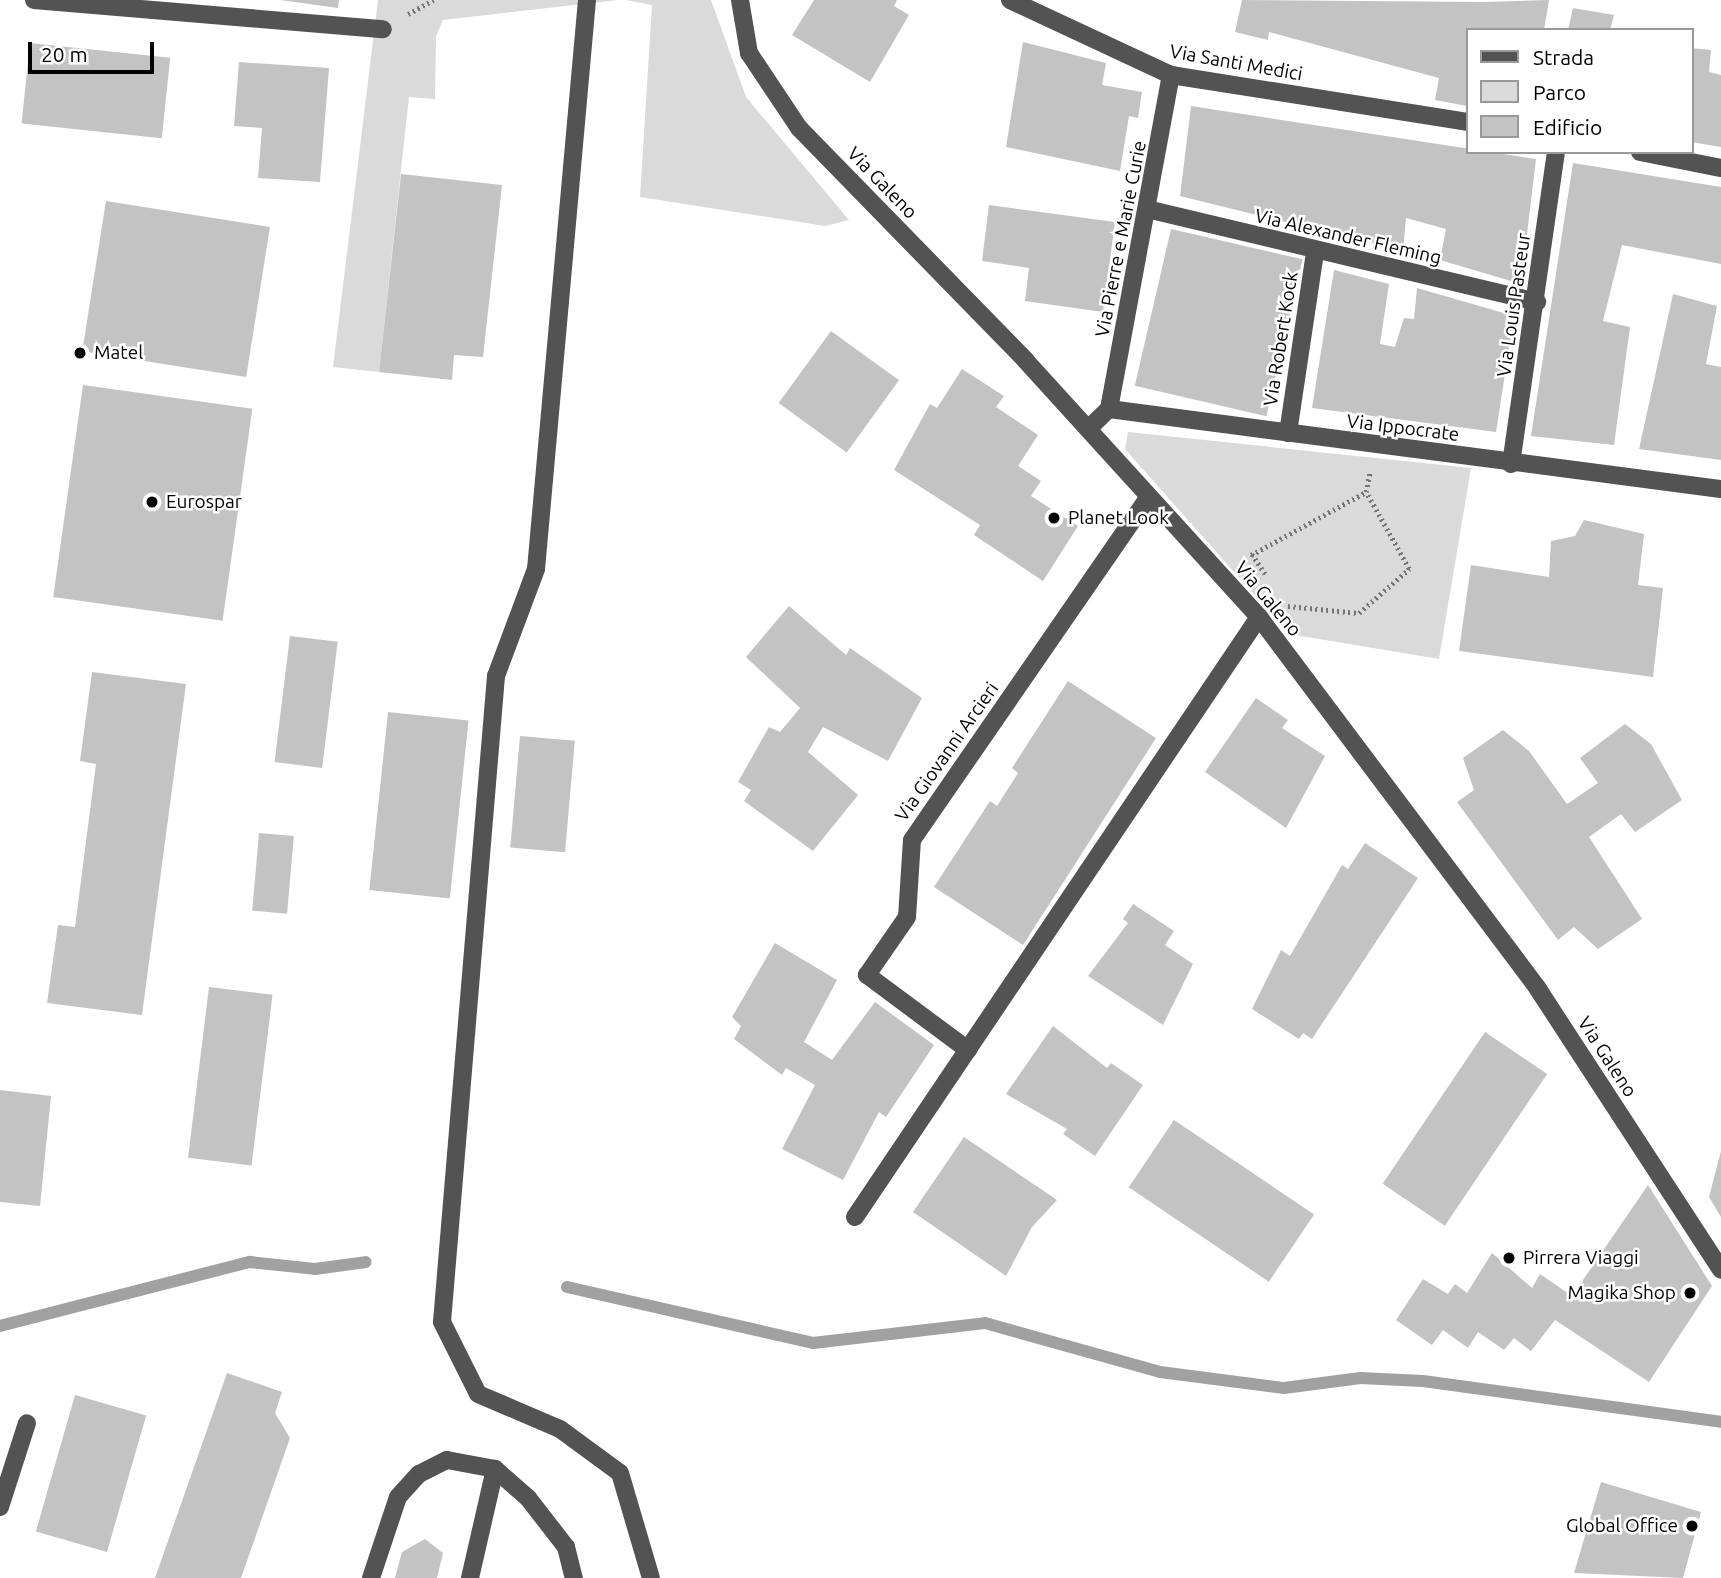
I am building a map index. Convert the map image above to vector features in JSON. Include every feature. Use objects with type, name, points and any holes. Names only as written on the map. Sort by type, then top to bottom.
[{"type":"street","points":[[34,0],[383,29]]},
{"type":"street","points":[[587,0],[536,569],[496,676],[442,1322],[478,1394],[560,1429],[620,1474],[651,1578]]},
{"type":"street","name":"Via Galeno","points":[[740,0],[749,53],[799,128],[1088,429],[1259,617],[1538,989],[1721,1270]]},
{"type":"street","name":"Via Santi Medici","points":[[1010,0],[1171,75],[1466,122]]},
{"type":"street","name":"Via Pierre e Marie Curie","points":[[1109,409],[1151,210],[1171,75]]},
{"type":"street","name":"Via Louis Pasteur","points":[[1511,464],[1537,302],[1556,154]]},
{"type":"street","points":[[1650,154],[1721,168]]},
{"type":"street","name":"Via Alexander Fleming","points":[[1151,210],[1315,252],[1537,302]]},
{"type":"street","name":"Via Robert Kock","points":[[1288,433],[1315,252]]},
{"type":"street","points":[[1088,429],[1109,409]]},
{"type":"street","name":"Via Ippocrate","points":[[1109,409],[1373,447],[1721,489]]},
{"type":"street","name":"Via Giovanni Arcieri","points":[[968,1050],[867,975],[907,917],[912,840],[1149,497]]},
{"type":"street","points":[[855,1217],[1259,617]]},
{"type":"street","points":[[0,1507],[27,1423]]},
{"type":"street","points":[[371,1578],[398,1497],[419,1474],[447,1460],[495,1469],[548,1520],[574,1578]]},
{"type":"street","points":[[470,1578],[495,1469]]},
{"type":"path","points":[[1279,595],[1286,606],[1359,613],[1409,569],[1366,492],[1373,447]]},
{"type":"path","points":[[1220,575],[1252,554],[1366,492]]},
{"type":"path","points":[[1252,554],[1272,585]]},
{"type":"green space","points":[[378,0],[618,0],[443,20],[436,36],[435,99],[409,97],[379,372],[333,367]]},
{"type":"green space","points":[[626,0],[711,0],[746,97],[849,220],[825,226],[640,197],[652,5]]},
{"type":"green space","points":[[1128,432],[1471,468],[1439,659],[1289,634],[1125,449]]},
{"type":"building","points":[[280,0],[339,0],[338,8]]},
{"type":"building","points":[[814,0],[897,0],[894,6],[909,15],[870,82],[792,35]]},
{"type":"building","points":[[1242,0],[1549,0],[1544,28],[1466,28],[1466,106],[1435,100],[1439,78],[1269,32],[1268,40],[1235,32]]},
{"type":"building","points":[[1573,8],[1614,15],[1611,28],[1568,28]]},
{"type":"building","points":[[1023,42],[1106,63],[1102,85],[1142,92],[1138,118],[1129,116],[1120,171],[1006,147]]},
{"type":"building","points":[[30,43],[170,58],[162,138],[22,124]]},
{"type":"building","points":[[1693,48],[1711,50],[1709,72],[1721,75],[1721,147],[1693,142]]},
{"type":"building","points":[[239,62],[329,68],[320,182],[258,178],[262,128],[234,126]]},
{"type":"building","points":[[1191,106],[1466,148],[1466,154],[1503,154],[1536,159],[1521,284],[1440,260],[1446,229],[1406,218],[1403,251],[1180,196]]},
{"type":"building","points":[[1573,163],[1721,187],[1721,264],[1622,245],[1603,321],[1630,327],[1614,445],[1531,436]]},
{"type":"building","points":[[401,174],[502,185],[483,357],[454,355],[452,380],[379,372]]},
{"type":"building","points":[[106,201],[270,227],[246,377],[82,351]]},
{"type":"building","points":[[989,205],[1115,222],[1103,312],[1025,301],[1029,268],[982,261]]},
{"type":"building","points":[[1171,229],[1303,259],[1266,416],[1135,386]]},
{"type":"building","points":[[1334,270],[1389,284],[1380,344],[1395,347],[1404,318],[1414,319],[1417,288],[1514,316],[1496,432],[1312,408]]},
{"type":"building","points":[[1673,294],[1717,306],[1706,364],[1721,367],[1721,460],[1639,449]]},
{"type":"building","points":[[831,331],[899,380],[847,452],[779,403]]},
{"type":"building","points":[[962,369],[1004,396],[996,407],[1038,435],[1018,466],[1041,481],[1031,496],[1078,526],[1043,581],[974,535],[980,525],[894,470],[930,404],[937,408]]},
{"type":"building","name":"Eurospar","points":[[83,385],[252,409],[223,621],[53,597]]},
{"type":"building","points":[[1584,520],[1644,534],[1638,585],[1663,588],[1653,677],[1459,651],[1471,565],[1549,577],[1551,541],[1575,536]]},
{"type":"building","points":[[789,606],[846,655],[850,648],[922,698],[888,761],[823,727],[808,752],[858,795],[813,851],[744,801],[751,790],[738,782],[769,727],[780,732],[800,708],[746,657]]},
{"type":"building","points":[[290,636],[338,642],[322,768],[275,762]]},
{"type":"building","points":[[92,672],[186,684],[142,1015],[47,1003],[58,925],[75,927],[96,764],[80,761]]},
{"type":"building","points":[[1068,681],[1156,738],[1023,945],[934,887],[990,801],[997,806],[1018,773],[1012,768]]},
{"type":"building","points":[[1256,698],[1288,720],[1282,728],[1325,756],[1286,828],[1205,772]]},
{"type":"building","points":[[388,712],[469,720],[450,898],[369,890]]},
{"type":"building","points":[[1625,724],[1651,744],[1682,800],[1635,832],[1621,814],[1589,837],[1642,919],[1598,949],[1574,927],[1558,940],[1457,802],[1474,790],[1463,758],[1503,730],[1529,751],[1567,804],[1598,783],[1580,758]]},
{"type":"building","points":[[520,736],[575,741],[565,852],[510,848]]},
{"type":"building","points":[[259,833],[294,836],[287,914],[252,911]]},
{"type":"building","points":[[1365,843],[1418,878],[1312,1039],[1303,1033],[1299,1039],[1252,1009],[1281,950],[1290,956],[1342,865],[1348,869]]},
{"type":"building","points":[[1133,904],[1174,931],[1165,945],[1193,964],[1163,1025],[1088,976],[1128,923],[1123,919]]},
{"type":"building","points":[[775,943],[837,980],[804,1042],[832,1060],[875,1002],[934,1045],[886,1117],[879,1112],[843,1180],[782,1149],[815,1085],[786,1068],[782,1075],[734,1039],[741,1026],[732,1017]]},
{"type":"building","points":[[209,987],[273,995],[252,1166],[188,1158]]},
{"type":"building","points":[[1053,1026],[1107,1068],[1111,1063],[1143,1085],[1095,1156],[1063,1134],[1067,1129],[1006,1094]]},
{"type":"building","points":[[1485,1032],[1547,1074],[1445,1226],[1383,1184]]},
{"type":"building","points":[[0,1090],[51,1096],[40,1206],[0,1202]]},
{"type":"building","points":[[1174,1120],[1314,1215],[1269,1282],[1129,1187]]},
{"type":"building","points":[[964,1137],[1057,1200],[1032,1227],[1006,1276],[913,1212]]},
{"type":"building","points":[[1721,1151],[1721,1217],[1709,1197]]},
{"type":"building","points":[[1648,1185],[1712,1286],[1649,1382],[1555,1320],[1531,1351],[1514,1338],[1504,1350],[1478,1332],[1468,1348],[1443,1330],[1432,1345],[1396,1320],[1423,1279],[1448,1294],[1455,1284],[1467,1293],[1492,1253],[1532,1288],[1540,1274],[1572,1296]]},
{"type":"building","points":[[227,1373],[282,1392],[275,1413],[290,1438],[241,1578],[155,1578]]},
{"type":"building","points":[[75,1395],[146,1415],[107,1552],[36,1531]]},
{"type":"building","points":[[1601,1482],[1701,1512],[1683,1578],[1574,1573]]},
{"type":"building","points":[[425,1539],[443,1553],[437,1578],[395,1578],[402,1552]]},
{"type":"waterway","points":[[0,1326],[250,1262],[315,1269],[366,1262]]},
{"type":"waterway","points":[[567,1287],[813,1343],[985,1323],[1160,1372],[1284,1388],[1360,1378],[1423,1381],[1721,1422]]},
{"type":"place","name":"Matel","points":[[80,353]]},
{"type":"place","name":"Eurospar","points":[[152,502]]},
{"type":"place","name":"Planet Look","points":[[1054,518]]},
{"type":"place","name":"Pirrera Viaggi","points":[[1509,1258]]},
{"type":"place","name":"Magika Shop","points":[[1690,1293]]},
{"type":"place","name":"Global Office","points":[[1692,1526]]}]
